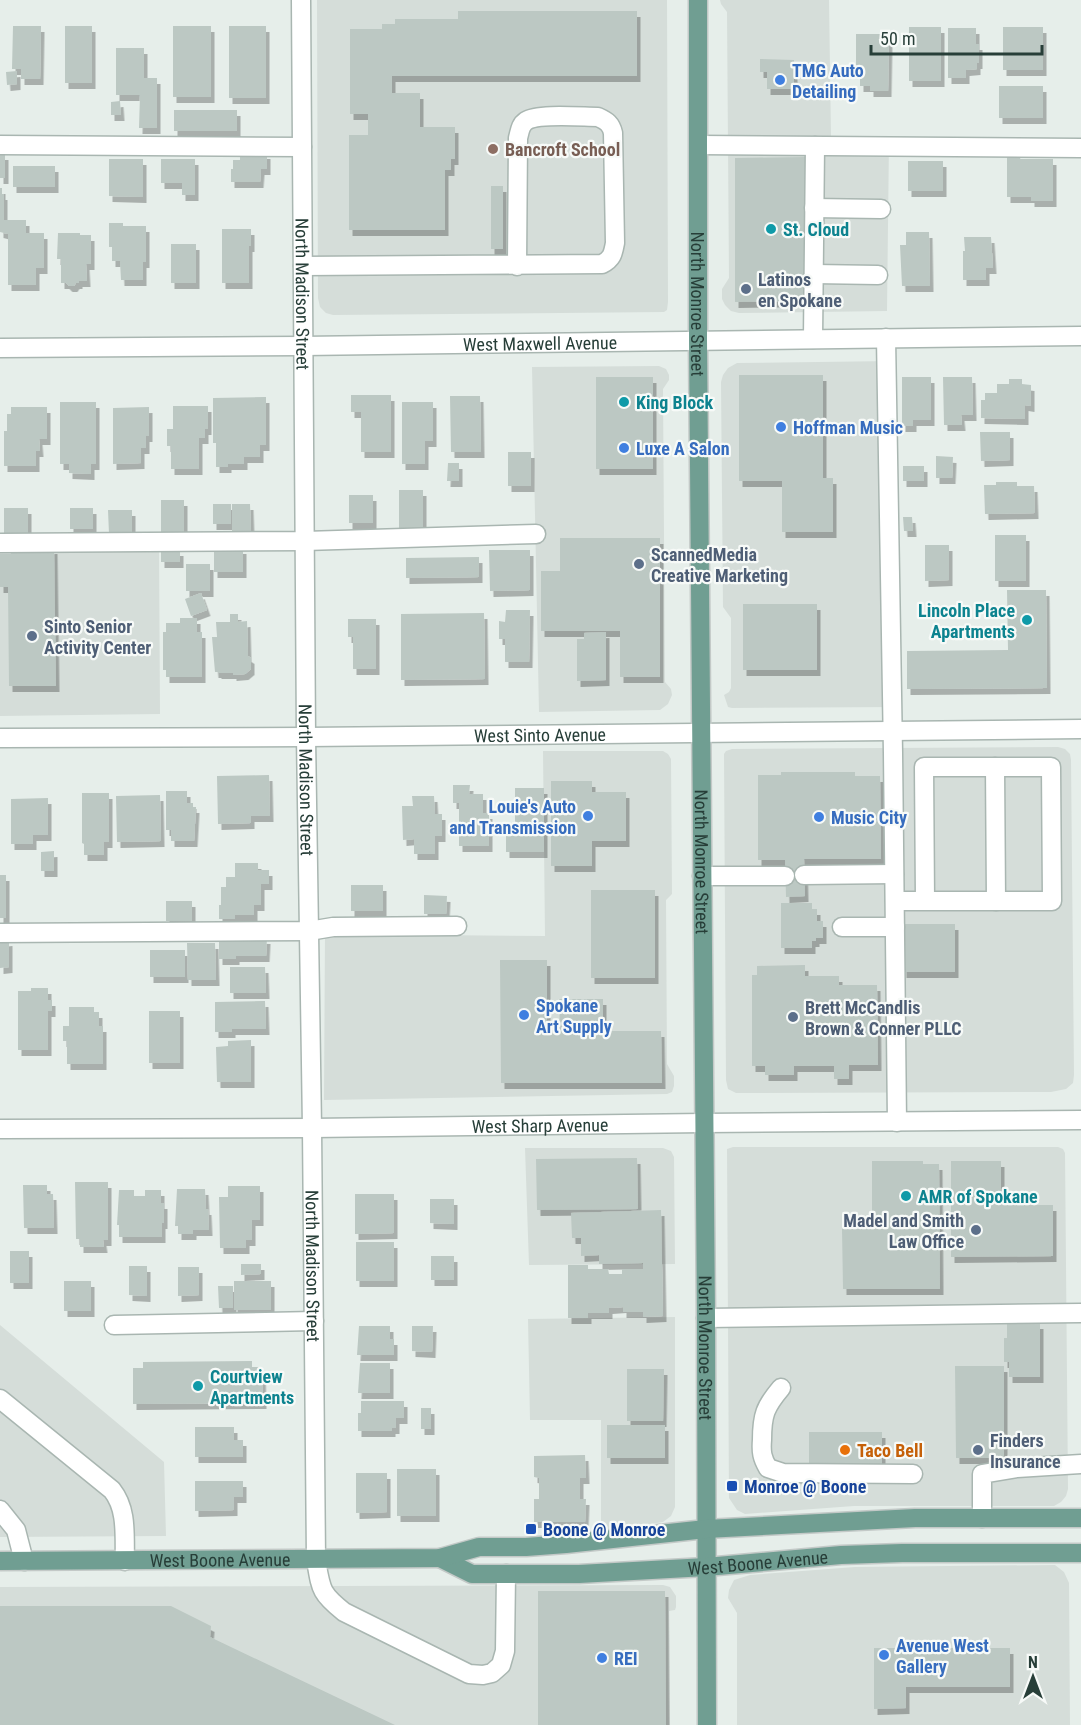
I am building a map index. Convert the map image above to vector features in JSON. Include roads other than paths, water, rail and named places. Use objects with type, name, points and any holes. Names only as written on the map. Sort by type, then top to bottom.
[{"type":"main road","name":"North Monroe Street","points":[[698,0],[700,732],[706,1318],[707,1725]]},
{"type":"main road","name":"West Boone Avenue","points":[[0,1562],[440,1558],[479,1546],[566,1544],[706,1529],[915,1518],[1081,1518]]},
{"type":"main road","name":"West Boone Avenue","points":[[440,1558],[472,1574],[579,1574],[706,1567],[841,1555],[1081,1553]]},
{"type":"street","name":"North Madison Street","points":[[301,0],[304,541],[316,1560],[320,1586],[327,1599],[344,1612],[469,1674],[492,1673],[501,1665],[505,1651],[506,1574]]},
{"type":"street","points":[[303,266],[518,266],[602,264],[610,260],[614,253],[615,243],[614,133],[611,126],[604,120],[598,117],[542,116],[524,122],[520,128],[518,138],[518,266]]},
{"type":"street","points":[[0,145],[302,147]]},
{"type":"street","points":[[699,145],[1081,148]]},
{"type":"street","points":[[813,339],[815,146]]},
{"type":"street","points":[[814,208],[881,209]]},
{"type":"street","points":[[814,274],[878,275]]},
{"type":"street","name":"West Maxwell Avenue","points":[[0,348],[1081,336]]},
{"type":"street","points":[[886,338],[897,1122]]},
{"type":"street","points":[[0,543],[304,541],[536,534]]},
{"type":"street","name":"West Sinto Avenue","points":[[0,738],[1081,729]]},
{"type":"street","points":[[893,767],[1051,767],[1052,901],[895,901]]},
{"type":"street","points":[[924,767],[924,901]]},
{"type":"street","points":[[995,767],[996,901]]},
{"type":"street","points":[[804,875],[894,873]]},
{"type":"street","points":[[702,876],[785,876]]},
{"type":"street","points":[[0,933],[309,931],[333,927],[457,926]]},
{"type":"street","points":[[842,927],[895,927]]},
{"type":"street","name":"West Sharp Avenue","points":[[0,1129],[1081,1120]]},
{"type":"street","points":[[706,1318],[1081,1313]]},
{"type":"street","points":[[114,1325],[314,1321]]},
{"type":"street","points":[[781,1388],[770,1402],[762,1421],[761,1457],[768,1468],[783,1473],[913,1474]]},
{"type":"street","points":[[0,1399],[90,1470],[119,1498],[123,1510],[125,1561]]},
{"type":"street","points":[[982,1518],[982,1473],[1017,1468],[1081,1464]]},
{"type":"street","points":[[0,1510],[16,1530],[24,1561]]},
{"type":"place","name":"TMG Auto Detailing","points":[[780,80]]},
{"type":"place","name":"Bancroft School","points":[[493,149]]},
{"type":"place","name":"St. Cloud","points":[[771,229]]},
{"type":"place","name":"Latinos en Spokane","points":[[746,289]]},
{"type":"place","name":"King Block","points":[[624,402]]},
{"type":"place","name":"Hoffman Music","points":[[781,427]]},
{"type":"place","name":"Luxe A Salon","points":[[624,448]]},
{"type":"place","name":"ScannedMedia Creative Marketing","points":[[639,564]]},
{"type":"place","name":"Lincoln Place Apartments","points":[[1027,620]]},
{"type":"place","name":"Sinto Senior Activity Center","points":[[32,636]]},
{"type":"place","name":"Louie's Auto and Transmission","points":[[588,816]]},
{"type":"place","name":"Music City","points":[[819,817]]},
{"type":"place","name":"Spokane Art Supply","points":[[524,1015]]},
{"type":"place","name":"Brett McCandlis Brown & Conner PLLC","points":[[793,1017]]},
{"type":"place","name":"AMR of Spokane","points":[[906,1196]]},
{"type":"place","name":"Madel and Smith Law Office","points":[[976,1230]]},
{"type":"place","name":"Courtview Apartments","points":[[198,1386]]},
{"type":"place","name":"Taco Bell","points":[[845,1450]]},
{"type":"place","name":"Finders Insurance","points":[[978,1450]]},
{"type":"place","name":"Monroe @ Boone","points":[[732,1486]]},
{"type":"place","name":"Boone @ Monroe","points":[[531,1529]]},
{"type":"place","name":"Avenue West Gallery","points":[[884,1655]]},
{"type":"place","name":"REI","points":[[602,1658]]}]
